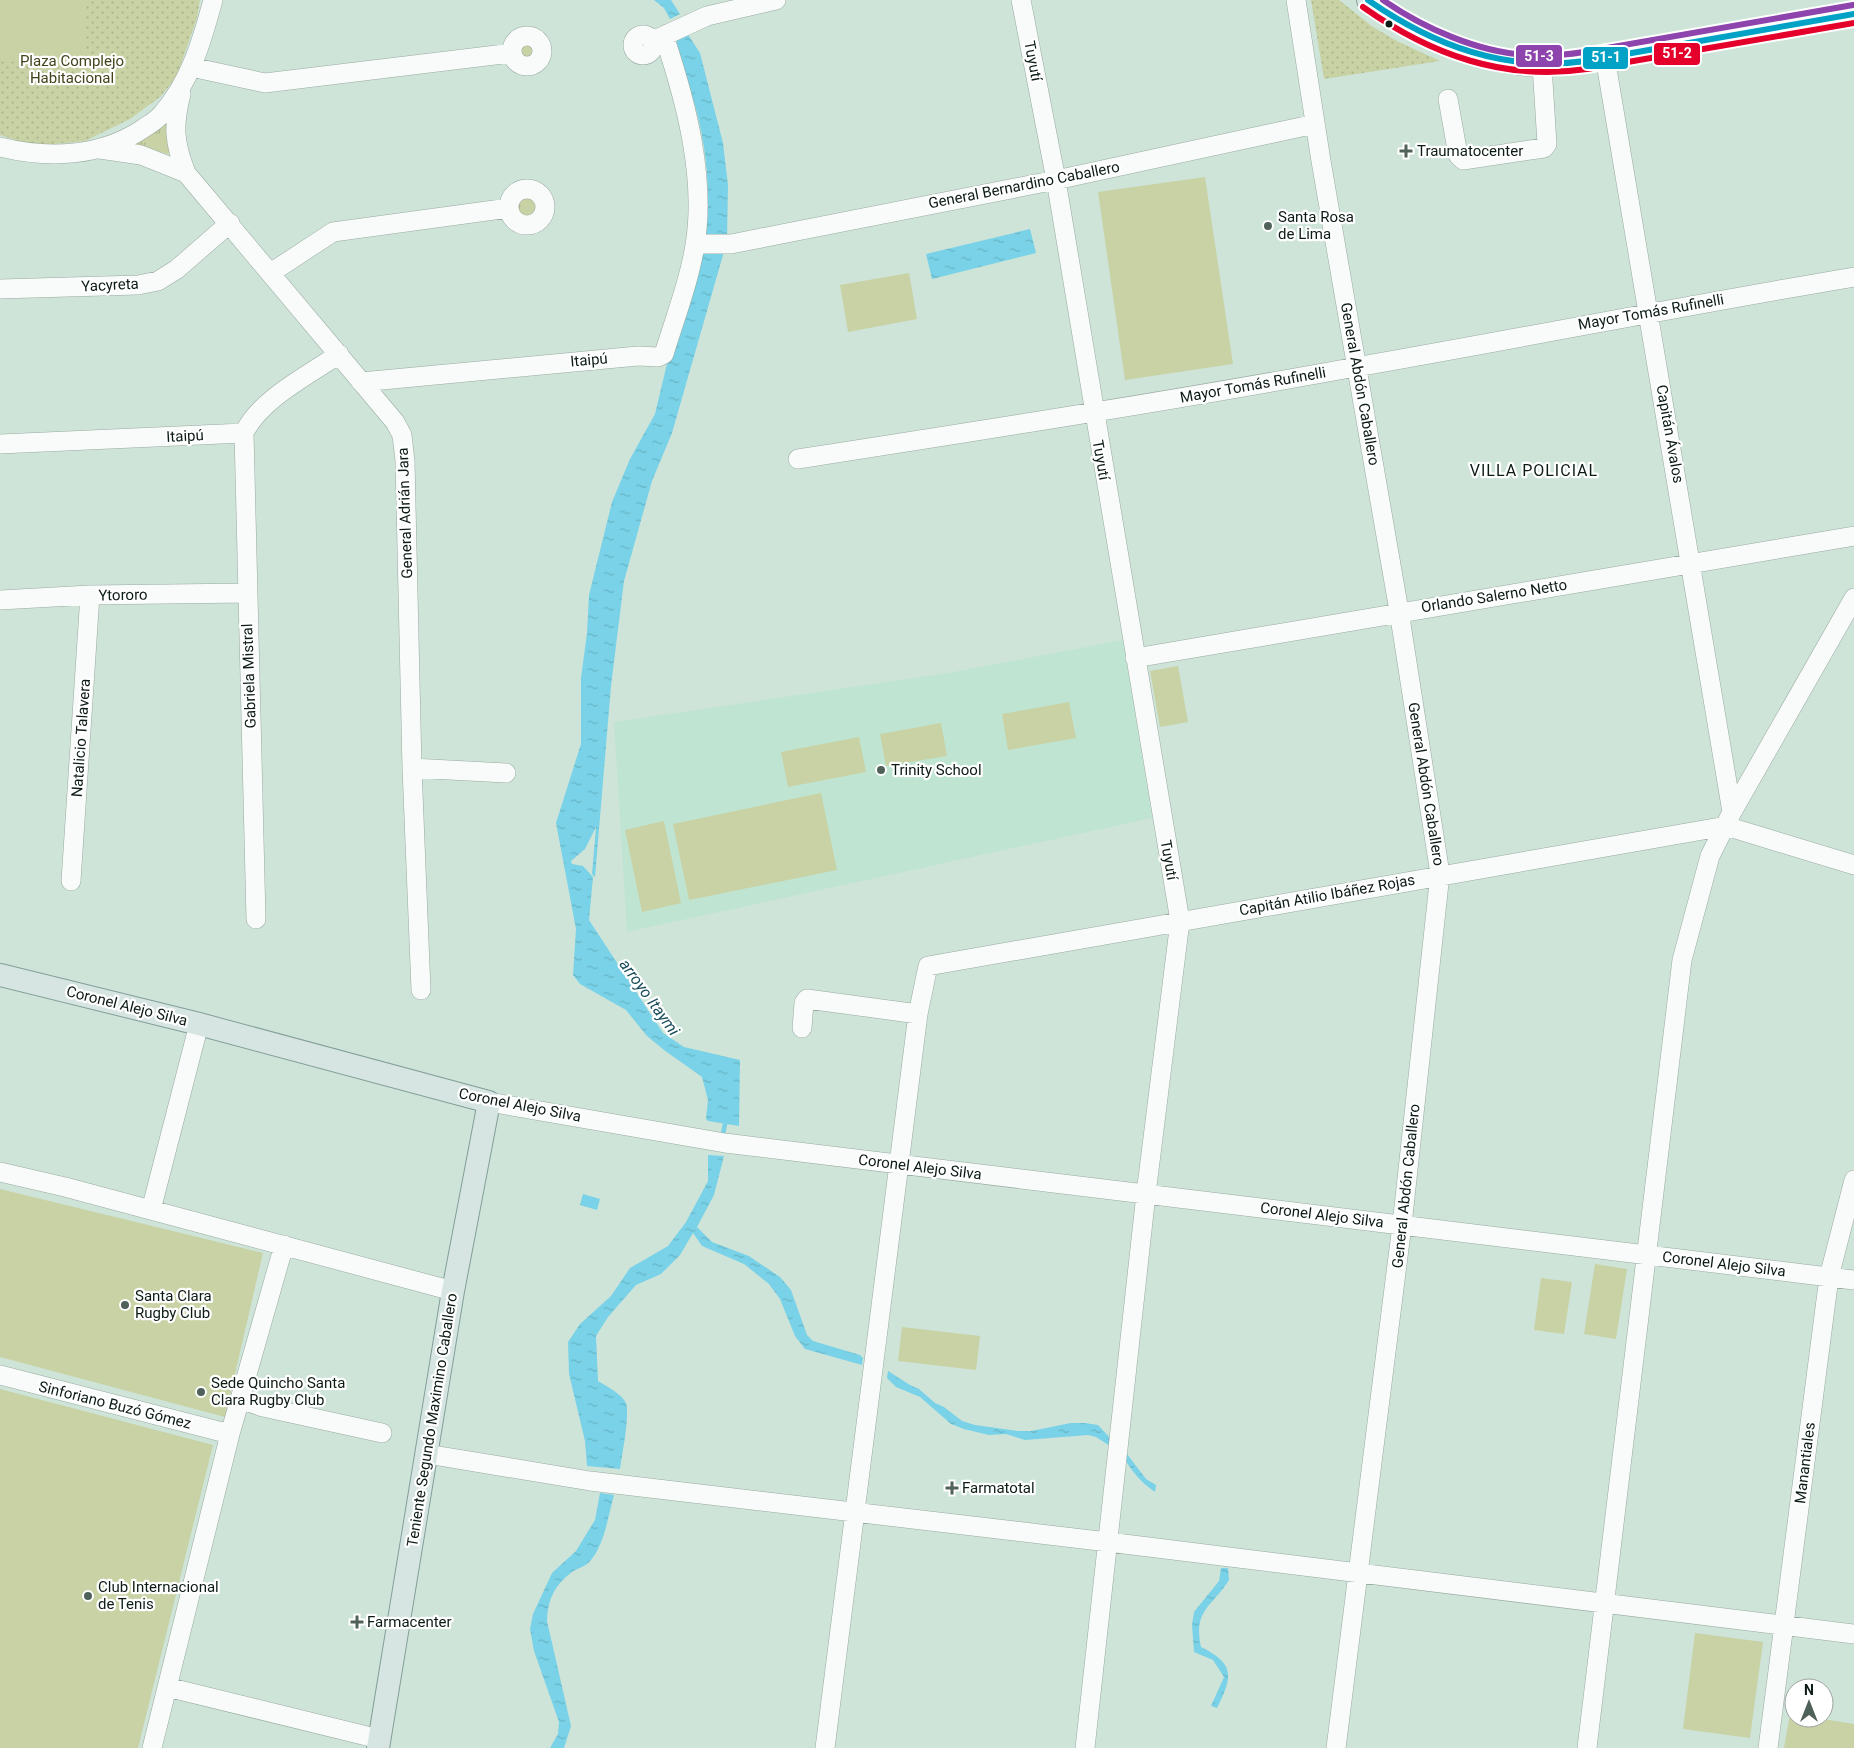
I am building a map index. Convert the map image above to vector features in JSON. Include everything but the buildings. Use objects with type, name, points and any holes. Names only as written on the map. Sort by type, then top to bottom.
[{"type":"main road","points":[[1368,0],[1386,14],[1438,40],[1506,60],[1542,65],[1605,57],[1854,14]]},
{"type":"main road","name":"Coronel Alejo Silva","points":[[0,975],[199,1024],[490,1102]]},
{"type":"main road","name":"Teniente Segundo Maximino Caballero","points":[[379,1744],[453,1291],[490,1102]]},
{"type":"street","points":[[0,147],[42,153],[75,153],[100,149],[132,136],[161,116],[183,85],[203,38],[213,0]]},
{"type":"street","points":[[696,244],[698,207],[689,123],[678,78],[665,41],[660,38],[738,3],[776,0]]},
{"type":"street","name":"Tuyutí","points":[[1021,0],[1056,180],[1093,412],[1180,921],[1146,1194],[1085,1748]]},
{"type":"street","name":"General Abdón Caballero","points":[[1296,0],[1356,367],[1400,611],[1440,874],[1402,1225],[1336,1748]]},
{"type":"street","points":[[191,67],[265,83],[512,53]]},
{"type":"street","name":"Capitán Ávalos","points":[[1605,57],[1692,564],[1729,819]]},
{"type":"street","points":[[1448,99],[1458,155],[1463,160],[1544,148],[1547,144],[1542,65]]},
{"type":"street","points":[[183,85],[175,121],[176,148],[186,173]]},
{"type":"street","name":"General Bernardino Caballero","points":[[696,244],[732,244],[1056,180],[1315,124]]},
{"type":"street","name":"General Adrián Jara","points":[[100,149],[141,155],[186,173],[272,272],[395,422],[402,435],[405,456],[412,768],[421,990]]},
{"type":"street","points":[[272,272],[333,232],[509,208]]},
{"type":"street","name":"Yacyreta","points":[[0,289],[138,285],[158,281],[176,269],[230,223]]},
{"type":"street","name":"Itaipú","points":[[361,382],[638,356],[658,357],[664,354],[684,294],[696,244]]},
{"type":"street","name":"Mayor Tomás Rufinelli","points":[[798,459],[1093,412],[1356,367],[1649,312],[1854,277]]},
{"type":"street","points":[[244,433],[249,422],[266,404],[339,354]]},
{"type":"street","name":"Itaipú","points":[[0,444],[244,433]]},
{"type":"street","name":"Gabriela Mistral","points":[[244,433],[246,593],[256,919]]},
{"type":"street","name":"Orlando Salerno Netto","points":[[1135,658],[1400,611],[1854,536]]},
{"type":"street","name":"Ytororo","points":[[0,600],[90,595],[246,593]]},
{"type":"street","name":"Natalicio Talavera","points":[[71,881],[90,595]]},
{"type":"street","points":[[1587,1748],[1682,960],[1710,856],[1729,819],[1849,619],[1854,598]]},
{"type":"street","points":[[412,768],[506,773]]},
{"type":"street","points":[[1729,819],[1854,865]]},
{"type":"street","name":"Capitán Atilio Ibáñez Rojas","points":[[918,1014],[928,966],[1440,874],[1729,819]]},
{"type":"street","points":[[802,1028],[806,999],[918,1014],[825,1748]]},
{"type":"street","points":[[151,1210],[199,1024]]},
{"type":"street","name":"Coronel Alejo Silva","points":[[490,1102],[715,1142],[1854,1280]]},
{"type":"street","points":[[0,1172],[151,1210],[453,1291]]},
{"type":"street","name":"Manantiales","points":[[1768,1748],[1829,1276],[1854,1180]]},
{"type":"street","points":[[152,1748],[230,1434],[284,1245]]},
{"type":"street","name":"Sinforiano Buzó Gómez","points":[[0,1375],[230,1434]]},
{"type":"street","points":[[240,1399],[263,1407],[382,1434]]},
{"type":"street","points":[[427,1454],[590,1481],[1357,1572],[1854,1634]]},
{"type":"street","points":[[167,1687],[379,1744]]},
{"type":"shaded area","name":"Trinity School","points":[[1123,640],[1152,818],[627,932],[614,722],[948,673]]},
{"type":"green space","name":"Plaza Complejo Habitacional","points":[[0,0],[200,0],[197,18],[176,78],[160,97],[130,119],[85,141],[34,146],[0,135]]},
{"type":"green space","points":[[0,0],[84,0],[85,61],[0,62]]},
{"type":"green space","points":[[1311,0],[1339,0],[1373,27],[1397,41],[1440,61],[1324,79]]},
{"type":"green space","points":[[527,43],[535,51],[527,59],[519,51]]},
{"type":"green space","points":[[168,121],[171,152],[168,154],[134,144]]},
{"type":"green space","points":[[1205,177],[1233,364],[1125,380],[1098,192]]},
{"type":"green space","points":[[527,197],[534,200],[537,207],[534,214],[527,217],[520,214],[517,207],[520,200]]},
{"type":"green space","points":[[909,273],[917,319],[848,332],[840,285]]},
{"type":"green space","points":[[1178,666],[1188,722],[1160,727],[1150,671]]},
{"type":"green space","points":[[1069,702],[1076,738],[1008,750],[1002,714]]},
{"type":"green space","points":[[941,723],[947,756],[886,766],[880,734]]},
{"type":"green space","points":[[859,737],[866,772],[788,787],[781,752]]},
{"type":"green space","points":[[821,793],[837,870],[689,900],[673,824]]},
{"type":"green space","points":[[664,821],[681,903],[642,912],[625,830]]},
{"type":"green space","name":"Santa Clara Rugby Club","points":[[0,1189],[263,1253],[225,1417],[0,1357]]},
{"type":"green space","points":[[1595,1264],[1627,1269],[1616,1339],[1584,1334]]},
{"type":"green space","points":[[1541,1278],[1572,1282],[1564,1334],[1534,1330]]},
{"type":"green space","points":[[902,1327],[980,1336],[976,1370],[898,1361]]},
{"type":"green space","name":"Club Internacional de Tenis","points":[[0,1389],[213,1445],[138,1748],[0,1748]]},
{"type":"green space","points":[[1695,1633],[1763,1642],[1750,1738],[1683,1729]]},
{"type":"green space","points":[[1834,1721],[1854,1724],[1854,1748],[1784,1748],[1788,1728],[1834,1728]]},
{"type":"water","points":[[654,0],[671,0],[680,14],[670,19],[664,8]]},
{"type":"water","points":[[687,33],[700,53],[723,143],[728,185],[727,239],[705,239],[708,184],[704,148],[697,112],[680,59],[676,37]]},
{"type":"water","points":[[1030,229],[1036,253],[932,279],[926,254]]},
{"type":"water","points":[[704,248],[725,248],[672,433],[652,481],[624,581],[611,686],[595,877],[592,874],[596,827],[585,849],[571,861],[572,864],[583,866],[593,877],[589,920],[663,1033],[684,1047],[740,1060],[739,1126],[708,1121],[706,1119],[708,1100],[702,1077],[647,1036],[626,1010],[580,984],[573,975],[576,929],[556,823],[581,744],[581,678],[587,633],[589,595],[612,502],[630,459],[655,414],[676,326]]},
{"type":"water","points":[[708,1155],[724,1156],[714,1195],[697,1227],[712,1242],[749,1256],[780,1277],[791,1290],[807,1335],[813,1341],[860,1355],[863,1358],[862,1365],[805,1349],[795,1336],[780,1299],[769,1284],[744,1264],[702,1246],[693,1233],[680,1255],[661,1274],[636,1285],[608,1317],[596,1336],[598,1381],[621,1396],[626,1403],[627,1416],[620,1469],[587,1466],[585,1441],[569,1374],[568,1342],[580,1324],[611,1296],[630,1268],[668,1246],[686,1222],[708,1181]]},
{"type":"water","points":[[583,1194],[600,1199],[597,1210],[580,1205]]},
{"type":"water","points":[[888,1371],[919,1389],[935,1403],[944,1407],[962,1421],[975,1425],[1018,1431],[1031,1431],[1071,1423],[1098,1425],[1111,1439],[1110,1446],[1096,1437],[1088,1435],[1025,1440],[1006,1434],[989,1435],[964,1429],[951,1424],[920,1397],[896,1387],[887,1378]]},
{"type":"water","points":[[1127,1454],[1146,1479],[1156,1485],[1155,1492],[1142,1482],[1132,1470],[1126,1461]]},
{"type":"water","points":[[600,1493],[614,1495],[600,1546],[589,1562],[572,1572],[561,1582],[550,1600],[547,1614],[571,1726],[564,1748],[550,1748],[558,1734],[559,1722],[534,1651],[530,1629],[533,1614],[552,1573],[576,1551],[595,1520]]},
{"type":"water","points":[[1221,1568],[1228,1568],[1229,1580],[1202,1617],[1199,1635],[1201,1647],[1220,1659],[1228,1672],[1226,1687],[1217,1708],[1211,1706],[1224,1677],[1213,1660],[1194,1652],[1192,1625],[1194,1612],[1219,1581]]},
{"type":"waterway","name":"arroyo Itaymi","points":[[722,1139],[726,1119]]},
{"type":"transit line","name":"51-1","points":[[1368,0],[1393,16],[1445,42],[1471,52],[1527,63],[1586,61],[1854,14]]},
{"type":"transit line","name":"51-3","points":[[1383,0],[1415,20],[1470,44],[1508,53],[1541,56],[1584,52],[1853,5]]},
{"type":"transit line","name":"51-2","points":[[1363,7],[1415,39],[1442,51],[1498,67],[1556,72],[1587,69],[1854,23]]},
{"type":"place","name":"Traumatocenter","points":[[1406,151]]},
{"type":"place","name":"Santa Rosa de Lima","points":[[1268,226]]},
{"type":"place","name":"Trinity School","points":[[881,770]]},
{"type":"place","name":"Santa Clara Rugby Club","points":[[125,1305]]},
{"type":"place","name":"Sede Quincho Santa Clara Rugby Club","points":[[201,1392]]},
{"type":"place","name":"Farmatotal","points":[[952,1488]]},
{"type":"place","name":"Club Internacional de Tenis","points":[[88,1596]]},
{"type":"place","name":"Farmacenter","points":[[357,1622]]},
{"type":"district","name":"VILLA POLICIAL","points":[[1534,470]]}]
